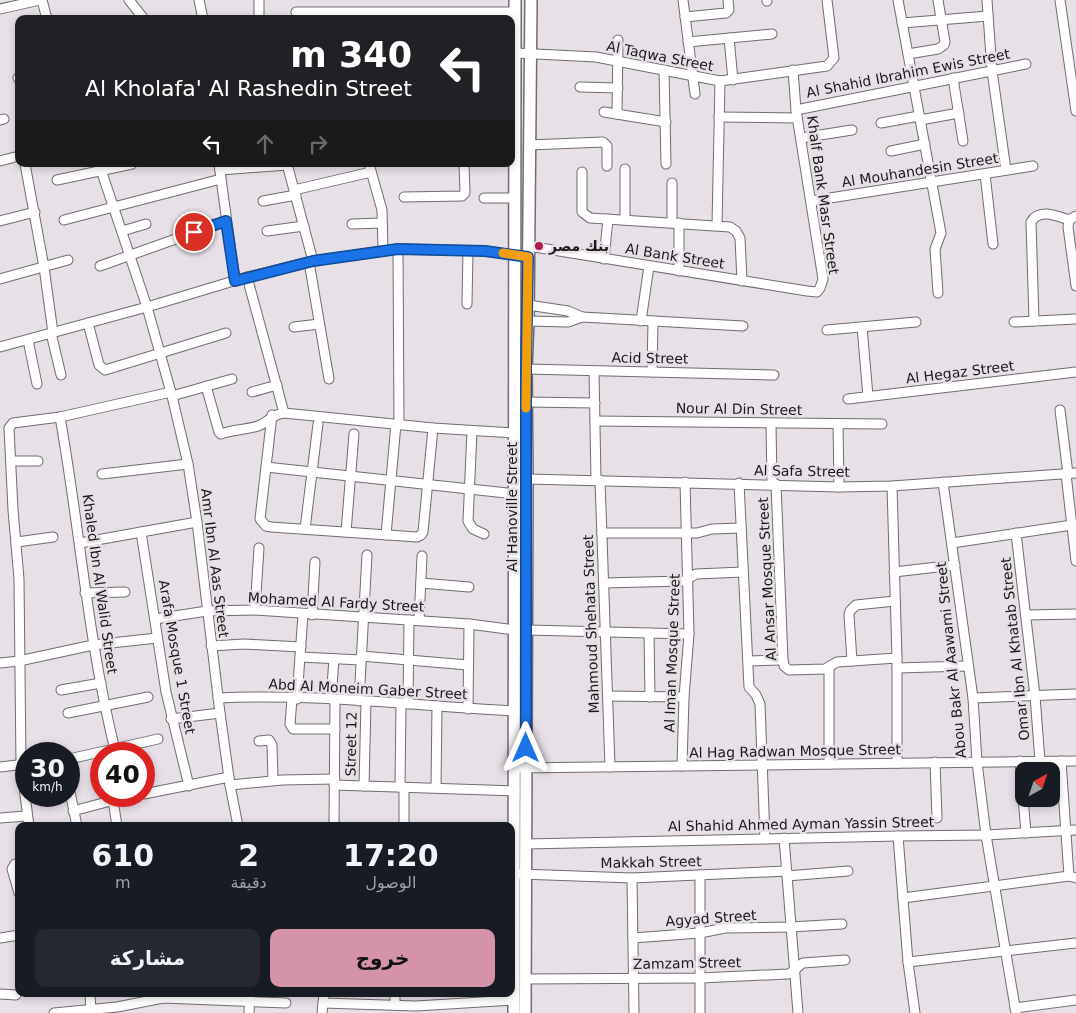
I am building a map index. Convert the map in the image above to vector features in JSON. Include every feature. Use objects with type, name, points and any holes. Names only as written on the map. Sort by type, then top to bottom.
[{"type":"street","points":[[0,9],[41,0],[46,15]]},
{"type":"street","points":[[128,0],[141,15]]},
{"type":"street","points":[[199,0],[202,15]]},
{"type":"street","points":[[259,0],[259,15]]},
{"type":"street","name":"Al Hanoville Street","points":[[515,0],[515,62]]},
{"type":"street","name":"Al Hanoville Street","points":[[515,903],[526,844],[515,711],[521,630],[527,479],[526,369],[531,0]]},
{"type":"street","points":[[683,0],[695,94]]},
{"type":"street","points":[[685,17],[726,13],[729,10],[728,0]]},
{"type":"street","name":"Al Taqwa Street","points":[[516,53],[591,57],[720,81],[827,66],[834,58],[827,0]]},
{"type":"street","points":[[898,0],[942,233],[935,249],[938,293]]},
{"type":"street","points":[[908,54],[942,48],[945,42],[938,0]]},
{"type":"street","points":[[987,0],[992,70],[1006,170]]},
{"type":"street","points":[[1060,0],[1076,111]]},
{"type":"street","points":[[296,12],[412,15]]},
{"type":"street","points":[[466,15],[515,12]]},
{"type":"street","points":[[902,23],[988,16]]},
{"type":"street","points":[[688,42],[772,34]]},
{"type":"street","points":[[729,38],[733,80]]},
{"type":"street","points":[[617,114],[618,40]]},
{"type":"street","name":"Al Shahid Ibrahim Ewis Street","points":[[719,117],[797,114],[913,86],[1026,64]]},
{"type":"street","points":[[664,70],[666,164]]},
{"type":"street","name":"Khalf Bank Masr Street","points":[[793,70],[797,114],[823,279],[817,292]]},
{"type":"street","points":[[953,78],[963,141]]},
{"type":"street","points":[[717,225],[720,81]]},
{"type":"street","points":[[580,87],[618,88]]},
{"type":"street","points":[[604,112],[666,122]]},
{"type":"street","points":[[881,123],[958,113]]},
{"type":"street","points":[[801,138],[852,130]]},
{"type":"street","points":[[529,145],[603,142],[607,146],[607,166]]},
{"type":"street","points":[[891,151],[925,144]]},
{"type":"street","points":[[0,161],[15,157]]},
{"type":"street","name":"Al Mouhandesin Street","points":[[811,200],[1034,166]]},
{"type":"street","points":[[26,167],[44,267],[52,333],[61,375]]},
{"type":"street","points":[[57,180],[100,167]]},
{"type":"street","name":"Amr Ibn Al Aas Street","points":[[100,167],[130,255],[160,353],[188,464],[197,522],[218,698],[237,822]]},
{"type":"street","points":[[64,220],[114,206],[220,171],[258,167]]},
{"type":"street","points":[[288,167],[304,226],[311,261],[319,324],[329,379]]},
{"type":"street","points":[[404,196],[462,196],[465,193],[464,167]]},
{"type":"street","name":"Al Hanoville Street","points":[[514,167],[514,433],[521,630],[521,768],[515,791],[525,979],[525,1013]]},
{"type":"street","points":[[263,201],[370,168],[382,210],[383,250]]},
{"type":"street","points":[[625,169],[625,220]]},
{"type":"street","points":[[220,171],[235,281]]},
{"type":"street","points":[[582,172],[582,212],[590,218],[717,225],[730,227],[736,231],[740,238],[742,281]]},
{"type":"street","points":[[985,174],[993,244]]},
{"type":"street","points":[[672,183],[679,271]]},
{"type":"street","points":[[484,198],[515,198]]},
{"type":"street","points":[[0,221],[35,212]]},
{"type":"street","points":[[1034,321],[1031,222],[1034,217],[1040,214],[1072,218],[1068,226],[1076,286]]},
{"type":"street","points":[[604,259],[608,219]]},
{"type":"street","points":[[100,266],[226,221]]},
{"type":"street","points":[[122,231],[146,224]]},
{"type":"street","points":[[352,224],[382,224]]},
{"type":"street","points":[[267,232],[304,226]]},
{"type":"street","points":[[386,535],[397,424],[398,249]]},
{"type":"street","name":"Al Bank Street","points":[[0,347],[247,277],[311,261],[383,250],[468,251],[514,255],[528,251],[604,259],[807,292],[817,292]]},
{"type":"street","points":[[467,304],[468,251]]},
{"type":"street","points":[[0,279],[68,260]]},
{"type":"street","points":[[641,321],[649,266]]},
{"type":"street","points":[[247,277],[284,413]]},
{"type":"street","points":[[528,305],[568,311],[582,317],[743,326]]},
{"type":"street","points":[[528,321],[568,322],[582,317]]},
{"type":"street","points":[[1014,322],[1076,318]]},
{"type":"street","points":[[652,321],[652,372]]},
{"type":"street","points":[[827,330],[916,322]]},
{"type":"street","points":[[88,323],[99,365],[101,369],[105,370],[226,333]]},
{"type":"street","points":[[294,327],[319,324]]},
{"type":"street","points":[[862,327],[868,396]]},
{"type":"street","points":[[28,340],[37,384]]},
{"type":"street","name":"Acid Street","points":[[526,369],[774,375]]},
{"type":"street","name":"Mahmoud Shehata Street","points":[[594,371],[610,767]]},
{"type":"street","name":"Al Hegaz Street","points":[[848,398],[1076,372]]},
{"type":"street","points":[[23,742],[19,661],[21,621],[9,428],[13,423],[60,417],[232,379]]},
{"type":"street","points":[[252,392],[276,385]]},
{"type":"street","points":[[206,386],[220,433],[258,426],[272,416],[284,413],[433,428],[514,433]]},
{"type":"street","points":[[526,402],[595,403]]},
{"type":"street","points":[[1060,410],[1070,474],[1076,561]]},
{"type":"street","points":[[272,416],[260,519],[262,523],[271,527],[305,530],[417,537],[421,535],[423,532],[433,428]]},
{"type":"street","name":"Khaled Ibn Al Walid Street","points":[[60,417],[80,543],[93,646],[113,742]]},
{"type":"street","name":"Nour Al Din Street","points":[[596,421],[882,424]]},
{"type":"street","name":"Al Ansar Mosque Street","points":[[771,423],[782,660],[784,666],[789,670],[829,668]]},
{"type":"street","points":[[305,530],[318,424]]},
{"type":"street","points":[[838,424],[838,486]]},
{"type":"street","points":[[472,431],[468,521],[473,529],[484,534]]},
{"type":"street","points":[[346,532],[354,434]]},
{"type":"street","points":[[11,461],[38,460]]},
{"type":"street","points":[[102,474],[188,464]]},
{"type":"street","points":[[266,467],[350,478],[516,494]]},
{"type":"street","name":"Al Safa Street","points":[[527,479],[892,486],[1070,474]]},
{"type":"street","name":"Al Iman Mosque Street","points":[[682,766],[684,697],[689,634],[685,482]]},
{"type":"street","name":"Abou Bakr Al Aawami Street","points":[[944,482],[972,698],[977,762],[986,835],[1015,1010]]},
{"type":"street","points":[[739,483],[749,687],[759,699],[760,704],[765,839]]},
{"type":"street","points":[[892,486],[897,658],[897,763]]},
{"type":"street","points":[[80,543],[197,522]]},
{"type":"street","points":[[952,543],[1072,524]]},
{"type":"street","points":[[602,533],[696,533],[716,528],[741,528]]},
{"type":"street","name":"Arafa Mosque 1 Street","points":[[141,532],[157,638],[172,719],[189,786]]},
{"type":"street","name":"Omar Ibn Al Khatab Street","points":[[1016,533],[1035,696],[1040,761]]},
{"type":"street","points":[[17,542],[53,537]]},
{"type":"street","points":[[255,610],[259,548]]},
{"type":"street","name":"Street 12","points":[[364,786],[361,658],[367,555]]},
{"type":"street","points":[[419,620],[422,556]]},
{"type":"street","points":[[315,562],[290,724],[293,729],[335,729]]},
{"type":"street","points":[[894,572],[955,565]]},
{"type":"street","points":[[604,583],[684,581],[696,574],[743,572]]},
{"type":"street","points":[[421,583],[469,586]]},
{"type":"street","points":[[85,593],[125,592]]},
{"type":"street","points":[[852,661],[850,611],[856,605],[895,601]]},
{"type":"street","name":"Mohamed Al Fardy Street","points":[[155,618],[207,611],[255,610],[419,620],[521,630],[689,634]]},
{"type":"street","points":[[1026,615],[1076,614]]},
{"type":"street","points":[[404,822],[402,787],[405,704],[409,660],[409,620]]},
{"type":"street","points":[[468,709],[469,624]]},
{"type":"street","points":[[650,633],[650,697]]},
{"type":"street","points":[[0,663],[93,646],[157,638]]},
{"type":"street","points":[[211,646],[244,644],[334,659],[409,660],[468,665]]},
{"type":"street","points":[[829,764],[829,668],[837,662],[897,658]]},
{"type":"street","points":[[334,659],[334,822]]},
{"type":"street","points":[[748,661],[782,660]]},
{"type":"street","points":[[897,668],[968,666]]},
{"type":"street","points":[[61,690],[101,683]]},
{"type":"street","points":[[972,698],[1076,694]]},
{"type":"street","points":[[608,696],[684,697]]},
{"type":"street","points":[[68,713],[148,697]]},
{"type":"street","name":"Abd Al Moneim Gaber Street","points":[[218,698],[333,699],[515,711]]},
{"type":"street","points":[[436,706],[436,788]]},
{"type":"street","points":[[172,719],[220,712]]},
{"type":"street","points":[[148,742],[158,739]]},
{"type":"street","points":[[259,741],[269,740],[272,745],[273,780]]},
{"type":"street","points":[[1020,761],[1026,833]]},
{"type":"street","points":[[903,898],[1072,877],[1066,830],[1061,761]]},
{"type":"street","name":"Al Hag Radwan Mosque Street","points":[[521,768],[1076,761]]},
{"type":"street","points":[[935,762],[937,818]]},
{"type":"street","points":[[0,766],[15,765]]},
{"type":"street","points":[[155,792],[230,781],[273,780],[335,782],[364,786],[515,791]]},
{"type":"street","points":[[73,811],[90,806]]},
{"type":"street","points":[[26,807],[28,822]]},
{"type":"street","points":[[72,807],[76,822]]},
{"type":"street","points":[[115,807],[117,822]]},
{"type":"street","points":[[0,818],[26,816]]},
{"type":"street","name":"Al Shahid Ahmed Ayman Yassin Street","points":[[526,844],[986,835],[1076,830]]},
{"type":"street","points":[[898,836],[908,962],[915,1013]]},
{"type":"street","points":[[784,838],[798,1013]]},
{"type":"street","points":[[15,864],[12,869],[15,879]]},
{"type":"street","name":"Makkah Street","points":[[520,874],[632,878],[848,871]]},
{"type":"street","points":[[700,875],[700,1013]]},
{"type":"street","points":[[632,878],[634,1013]]},
{"type":"street","name":"Agyad Street","points":[[633,938],[700,933],[725,928],[791,928],[842,924]]},
{"type":"street","points":[[0,938],[15,936]]},
{"type":"street","points":[[908,962],[1076,943]]},
{"type":"street","name":"Zamzam Street","points":[[525,979],[700,978],[788,974],[803,963],[845,960]]},
{"type":"street","points":[[0,994],[15,995]]},
{"type":"street","points":[[90,997],[91,1011]]},
{"type":"street","points":[[54,1013],[117,1008],[173,997]]},
{"type":"street","points":[[215,997],[250,998],[286,1003]]},
{"type":"street","points":[[395,997],[395,1005]]},
{"type":"street","points":[[453,997],[454,1004]]},
{"type":"street","name":"Al Hanoville Street","points":[[514,997],[514,1013]]},
{"type":"street","points":[[249,1013],[250,998]]},
{"type":"street","points":[[322,1013],[323,998],[395,1005],[416,1010],[454,1004],[514,1000]]},
{"type":"street","points":[[1015,1010],[1076,1000]]},
{"type":"slow traffic","points":[[503,253],[528,257],[526,408]]},
{"type":"place","name":"بنك مصر","points":[[539,246]]},
{"type":"route","points":[[194,232],[226,221],[235,281],[313,261],[383,250],[485,251],[528,257],[526,369],[526,748]]}]
